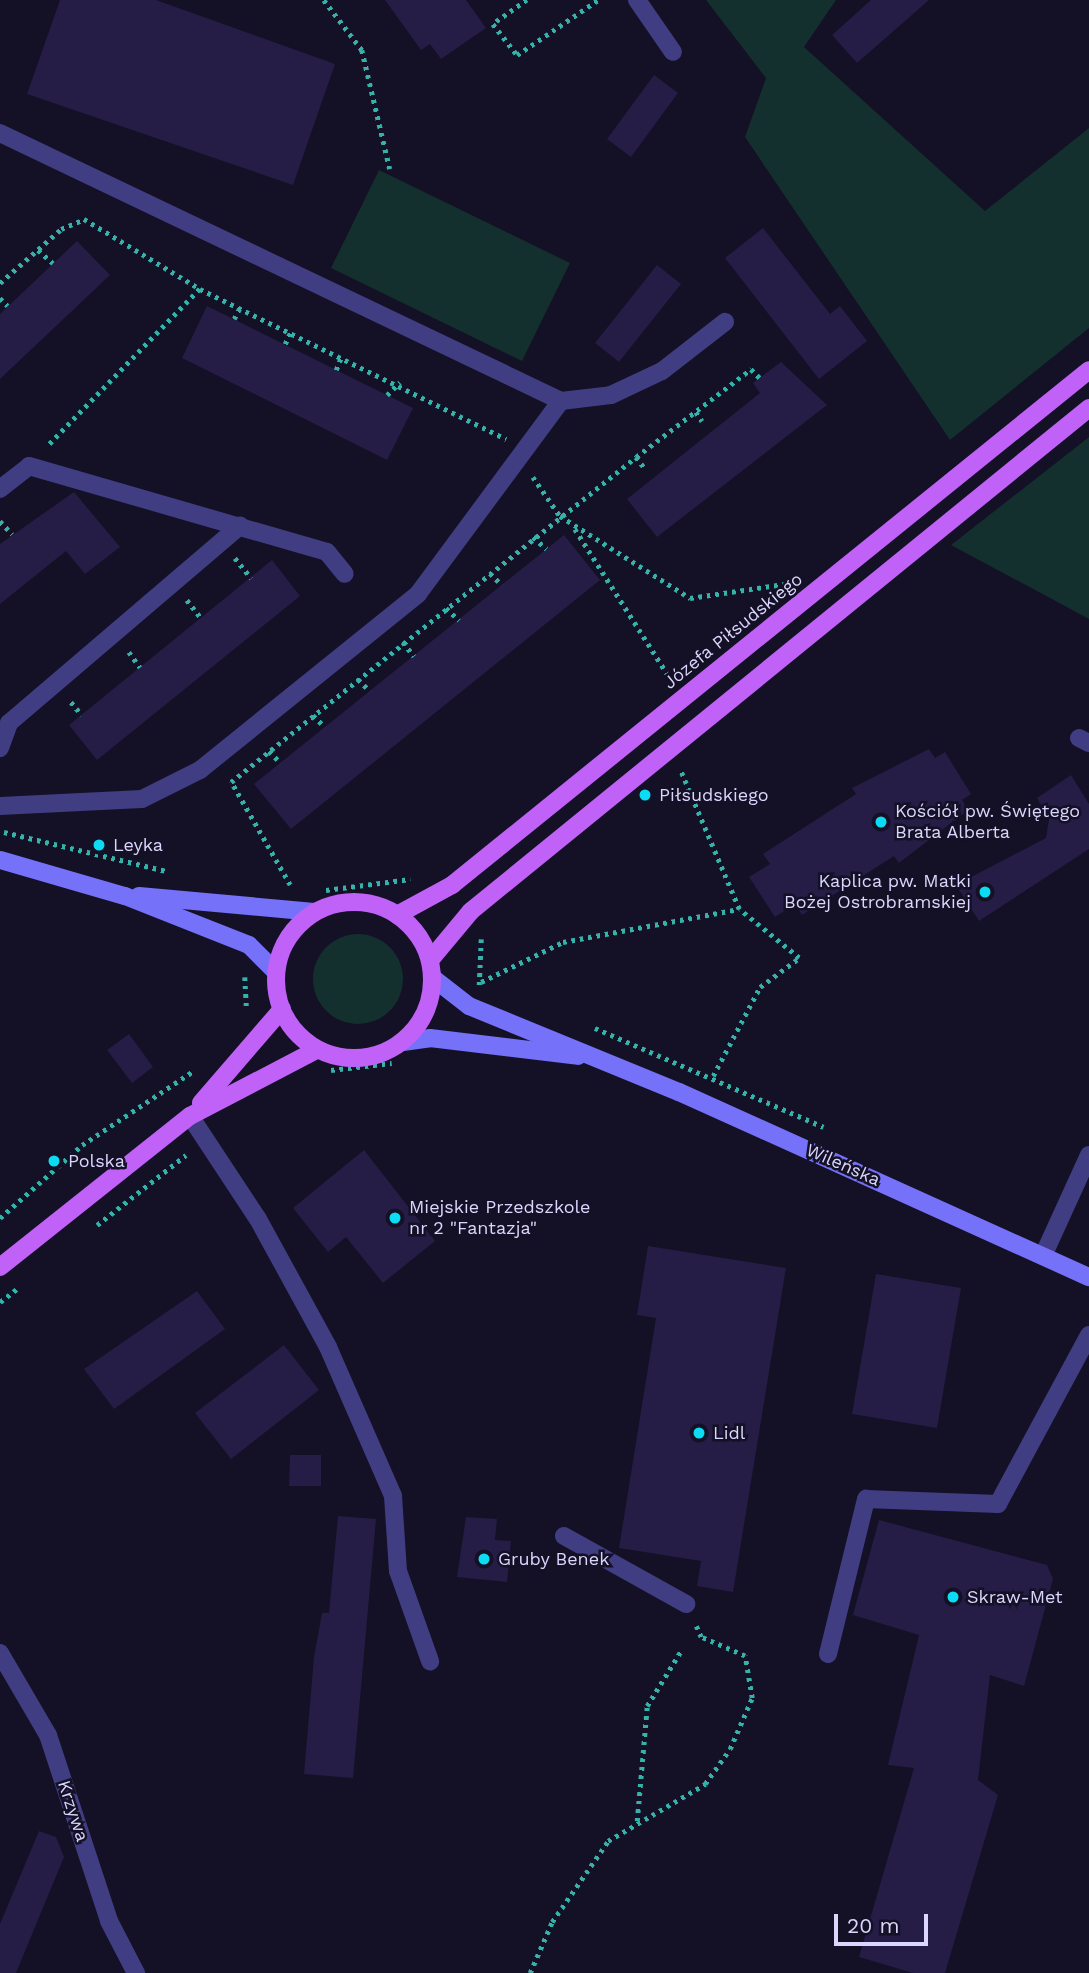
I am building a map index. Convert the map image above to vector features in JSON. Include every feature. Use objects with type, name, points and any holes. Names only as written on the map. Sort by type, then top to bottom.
[{"type":"main road","name":"Józefa Piłsudskiego","points":[[397,915],[452,885],[1089,370]]},
{"type":"main road","points":[[431,959],[445,935],[492,894],[1089,408]]},
{"type":"main road","points":[[0,1267],[190,1116],[316,1050],[363,1058],[403,1042],[425,1014],[433,978],[431,959],[397,915],[361,902],[314,912],[288,938],[276,972],[282,1009],[316,1050]]},
{"type":"main road","points":[[190,1116],[282,1009]]},
{"type":"street","points":[[637,0],[673,52]]},
{"type":"street","points":[[0,133],[561,401],[611,395],[662,371],[725,322]]},
{"type":"street","points":[[0,806],[142,799],[200,770],[418,594],[561,401]]},
{"type":"street","points":[[0,489],[29,466],[327,552],[345,574]]},
{"type":"street","points":[[0,748],[9,723],[240,526]]},
{"type":"street","points":[[0,860],[125,896],[249,945],[276,972]]},
{"type":"street","points":[[125,896],[314,912]]},
{"type":"street","name":"Wileńska","points":[[433,978],[469,1006],[596,1057],[1089,1277]]},
{"type":"street","name":"Wileńska","points":[[403,1042],[430,1038],[596,1057]]},
{"type":"street","points":[[190,1116],[207,1138],[328,1347],[394,1496],[397,1571],[430,1661]]},
{"type":"street","points":[[1042,1256],[1089,1155]]},
{"type":"street","points":[[828,1654],[866,1499],[998,1504],[1089,1335]]},
{"type":"street","points":[[565,1536],[686,1604]]},
{"type":"street","name":"Krzywa","points":[[0,1653],[48,1735],[109,1921],[136,1973]]},
{"type":"path","points":[[324,0],[362,50],[390,169]]},
{"type":"path","points":[[527,0],[492,24],[517,55],[598,0]]},
{"type":"path","points":[[0,283],[38,250],[84,219],[200,289],[29,466]]},
{"type":"path","points":[[38,250],[52,263]]},
{"type":"path","points":[[0,298],[8,306]]},
{"type":"path","points":[[234,319],[240,307]]},
{"type":"path","points":[[285,344],[291,331]]},
{"type":"path","points":[[337,370],[342,355]]},
{"type":"path","points":[[292,889],[232,782],[533,537],[751,369],[760,378]]},
{"type":"path","points":[[387,395],[400,382]]},
{"type":"path","points":[[696,412],[702,421]]},
{"type":"path","points":[[636,457],[646,470]]},
{"type":"path","points":[[0,521],[12,534]]},
{"type":"path","points":[[573,526],[673,682]]},
{"type":"path","points":[[533,537],[547,548]]},
{"type":"path","points":[[490,573],[502,585]]},
{"type":"path","points":[[446,608],[459,620]]},
{"type":"path","points":[[403,642],[414,656]]},
{"type":"path","points":[[358,679],[370,691]]},
{"type":"path","points":[[313,715],[325,727]]},
{"type":"path","points":[[270,751],[281,763]]},
{"type":"path","points":[[677,762],[739,909],[799,958],[760,987],[713,1076]]},
{"type":"path","points":[[0,831],[174,874]]},
{"type":"path","points":[[319,891],[422,877]]},
{"type":"path","points":[[280,891],[305,890]]},
{"type":"path","points":[[481,982],[563,942],[739,909]]},
{"type":"path","points":[[0,1219],[82,1145],[196,1068]]},
{"type":"path","points":[[87,1233],[207,1138]]},
{"type":"path","points":[[0,1302],[22,1284]]},
{"type":"path","points":[[530,1973],[552,1922],[608,1841],[636,1822],[705,1784],[730,1749],[752,1698],[745,1656],[701,1637],[686,1604]]},
{"type":"path","points":[[636,1822],[647,1706],[682,1648]]},
{"type":"green space","points":[[706,0],[836,0],[804,47],[985,211],[1089,128],[1089,328],[950,440],[745,137],[766,78]]},
{"type":"green space","points":[[379,170],[570,263],[522,361],[331,268]]},
{"type":"green space","points":[[1089,437],[1089,619],[951,545]]},
{"type":"green space","points":[[349,934],[367,934],[383,941],[396,954],[403,970],[403,988],[396,1004],[383,1017],[367,1024],[349,1024],[333,1017],[320,1004],[313,988],[313,970],[320,954],[333,941]]},
{"type":"building","points":[[60,0],[156,0],[335,64],[293,185],[27,94]]},
{"type":"building","points":[[385,0],[466,0],[486,28],[441,59],[430,44],[421,50]]},
{"type":"building","points":[[871,0],[929,0],[857,63],[832,35]]},
{"type":"building","points":[[654,75],[678,93],[631,157],[607,139]]},
{"type":"building","points":[[763,228],[830,314],[840,306],[867,341],[819,379],[725,258]]},
{"type":"building","points":[[77,241],[110,275],[0,379],[0,314]]},
{"type":"building","points":[[657,265],[681,284],[619,362],[595,343]]},
{"type":"building","points":[[207,306],[413,408],[387,460],[182,358]]},
{"type":"building","points":[[781,362],[827,405],[657,537],[627,499],[760,393],[753,383]]},
{"type":"building","points":[[74,492],[120,547],[85,574],[66,551],[0,604],[0,544]]},
{"type":"building","points":[[564,535],[600,580],[291,829],[254,784]]},
{"type":"building","points":[[272,560],[300,596],[97,760],[69,725]]},
{"type":"building","name":"Kościół pw. Świętego Brata Alberta","points":[[929,749],[935,758],[945,752],[971,794],[962,800],[968,810],[899,863],[894,856],[802,915],[795,904],[775,917],[749,877],[770,864],[763,854],[856,794],[852,788]]},
{"type":"building","points":[[1071,775],[1089,804],[1089,849],[979,921],[956,885],[1046,838],[1049,819],[1037,798]]},
{"type":"building","points":[[129,1034],[153,1067],[132,1083],[107,1050]]},
{"type":"building","points":[[364,1150],[435,1241],[383,1283],[346,1237],[328,1252],[293,1208]]},
{"type":"building","name":"Lidl","points":[[648,1246],[786,1268],[733,1592],[697,1586],[701,1561],[619,1548],[656,1318],[637,1315]]},
{"type":"building","points":[[876,1274],[961,1288],[937,1428],[852,1414]]},
{"type":"building","points":[[197,1291],[225,1329],[114,1409],[84,1369]]},
{"type":"building","points":[[284,1345],[319,1390],[231,1459],[195,1413]]},
{"type":"building","points":[[290,1455],[321,1455],[321,1486],[289,1486]]},
{"type":"building","points":[[338,1516],[376,1519],[353,1778],[304,1774],[314,1657],[322,1613],[329,1613]]},
{"type":"building","name":"Gruby Benek","points":[[466,1517],[497,1519],[495,1540],[511,1541],[507,1582],[457,1577]]},
{"type":"building","points":[[879,1520],[1047,1565],[1053,1579],[1024,1686],[990,1675],[978,1780],[998,1795],[945,1973],[913,1973],[859,1957],[914,1768],[888,1765],[919,1635],[853,1615]]},
{"type":"building","points":[[39,1831],[56,1837],[64,1857],[16,1973],[0,1973],[0,1924]]},
{"type":"place","name":"Piłsudskiego","points":[[645,795]]},
{"type":"place","name":"Kościół pw. Świętego Brata Alberta","points":[[881,822]]},
{"type":"place","name":"Leyka","points":[[99,845]]},
{"type":"place","name":"Kaplica pw. Matki Bożej Ostrobramskiej","points":[[985,892]]},
{"type":"place","name":"Polska","points":[[54,1161]]},
{"type":"place","name":"Miejskie Przedszkole nr 2 \"Fantazja\"","points":[[395,1218]]},
{"type":"place","name":"Lidl","points":[[699,1433]]},
{"type":"place","name":"Gruby Benek","points":[[484,1559]]},
{"type":"place","name":"Skraw-Met","points":[[953,1597]]}]
